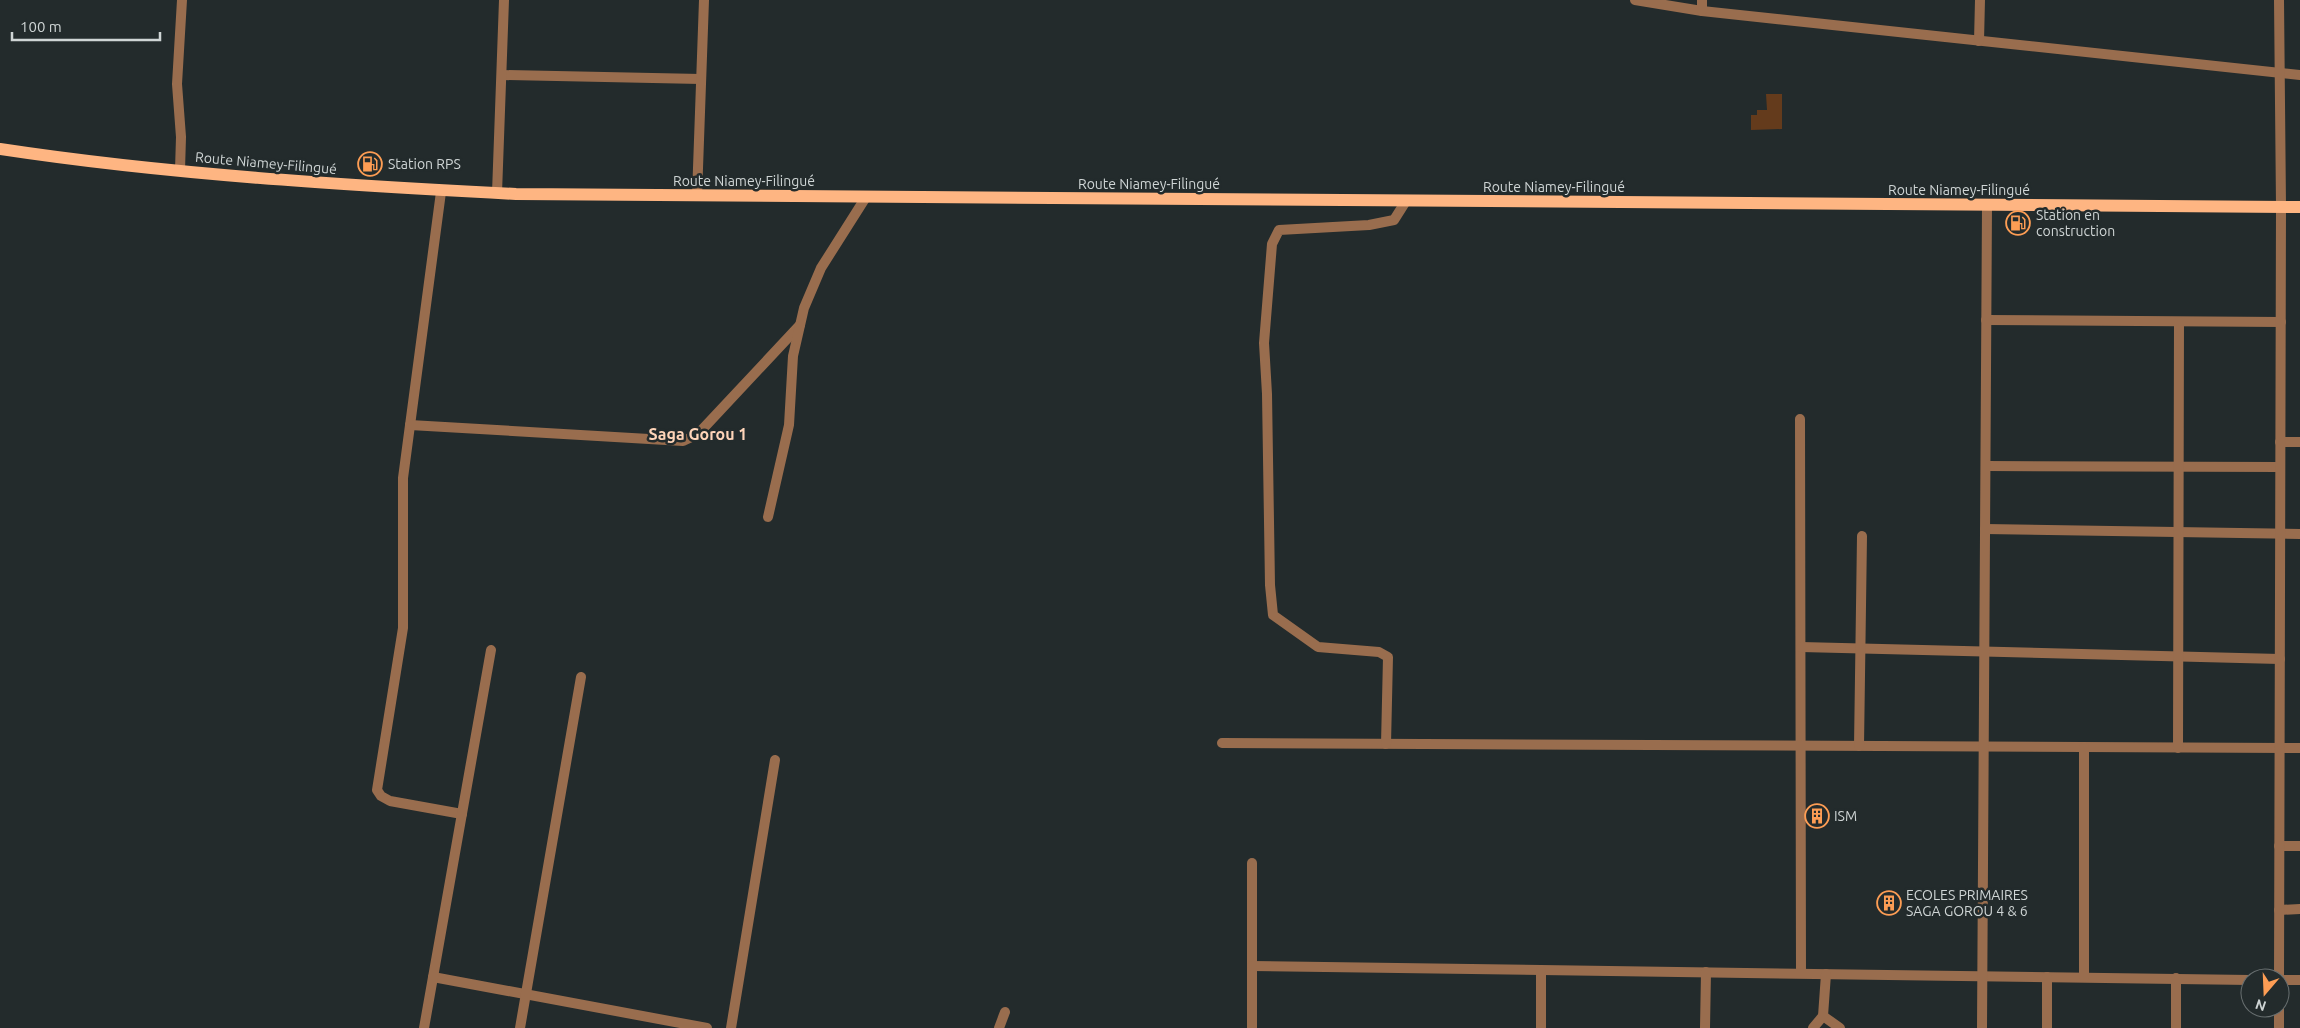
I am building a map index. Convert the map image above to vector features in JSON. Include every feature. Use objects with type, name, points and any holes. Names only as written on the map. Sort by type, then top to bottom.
[{"type":"main road","name":"Route Niamey-Filingué","points":[[0,149],[59,158],[180,170],[441,192],[697,196],[2300,207]]},
{"type":"street","points":[[180,170],[181,136],[177,84],[182,0]]},
{"type":"street","points":[[498,193],[504,0]]},
{"type":"street","points":[[697,196],[704,0]]},
{"type":"street","points":[[1635,0],[1702,11],[2300,75]]},
{"type":"street","points":[[1702,0],[1702,11]]},
{"type":"street","points":[[1979,41],[1980,0]]},
{"type":"street","points":[[2279,968],[2280,0]]},
{"type":"street","points":[[502,75],[701,79]]},
{"type":"street","points":[[441,192],[403,478],[403,628],[377,790],[381,796],[390,801],[462,814]]},
{"type":"street","points":[[768,517],[789,425],[793,356],[804,308],[821,268],[866,197]]},
{"type":"street","points":[[1386,744],[1388,657],[1379,652],[1318,646],[1296,629],[1273,615],[1270,585],[1268,394],[1264,343],[1272,244],[1279,230],[1368,225],[1394,220],[1406,201]]},
{"type":"street","points":[[1982,1028],[1987,206]]},
{"type":"street","points":[[1986,320],[2281,322]]},
{"type":"street","points":[[2178,748],[2179,322]]},
{"type":"street","points":[[410,425],[683,441],[698,434],[800,325]]},
{"type":"street","points":[[1800,419],[1801,973]]},
{"type":"street","points":[[2280,442],[2300,442]]},
{"type":"street","points":[[1986,466],[2280,467]]},
{"type":"street","points":[[1985,529],[2300,534]]},
{"type":"street","points":[[1859,746],[1862,536]]},
{"type":"street","points":[[1801,647],[2280,659]]},
{"type":"street","points":[[424,1028],[491,650]]},
{"type":"street","points":[[520,1028],[581,677]]},
{"type":"street","points":[[1222,743],[2300,748]]},
{"type":"street","points":[[2084,747],[2084,977]]},
{"type":"street","points":[[731,1028],[775,760]]},
{"type":"street","points":[[2279,846],[2300,846]]},
{"type":"street","points":[[1252,863],[1252,1028]]},
{"type":"street","points":[[2279,910],[2300,909]]},
{"type":"street","points":[[1252,966],[2240,980]]},
{"type":"street","points":[[1541,970],[1541,1028]]},
{"type":"street","points":[[1706,972],[1706,1028]]},
{"type":"street","points":[[1813,1028],[1823,1016],[1826,974]]},
{"type":"street","points":[[433,977],[707,1028]]},
{"type":"street","points":[[2047,977],[2047,1028]]},
{"type":"street","points":[[2176,978],[2176,1028]]},
{"type":"street","points":[[998,1028],[1005,1012]]},
{"type":"street","points":[[1823,1016],[1840,1028]]},
{"type":"shaded area","points":[[1766,94],[1782,94],[1782,129],[1751,130],[1751,115],[1757,115],[1757,110],[1767,110]]},
{"type":"place","name":"Station RPS","points":[[370,164]]},
{"type":"place","name":"Station en construction","points":[[2018,223]]},
{"type":"place","name":"ISM","points":[[1817,816]]},
{"type":"place","name":"ECOLES PRIMAIRES SAGA GOROU 4 & 6","points":[[1889,903]]},
{"type":"district","name":"Saga Gorou 1","points":[[698,434]]}]
